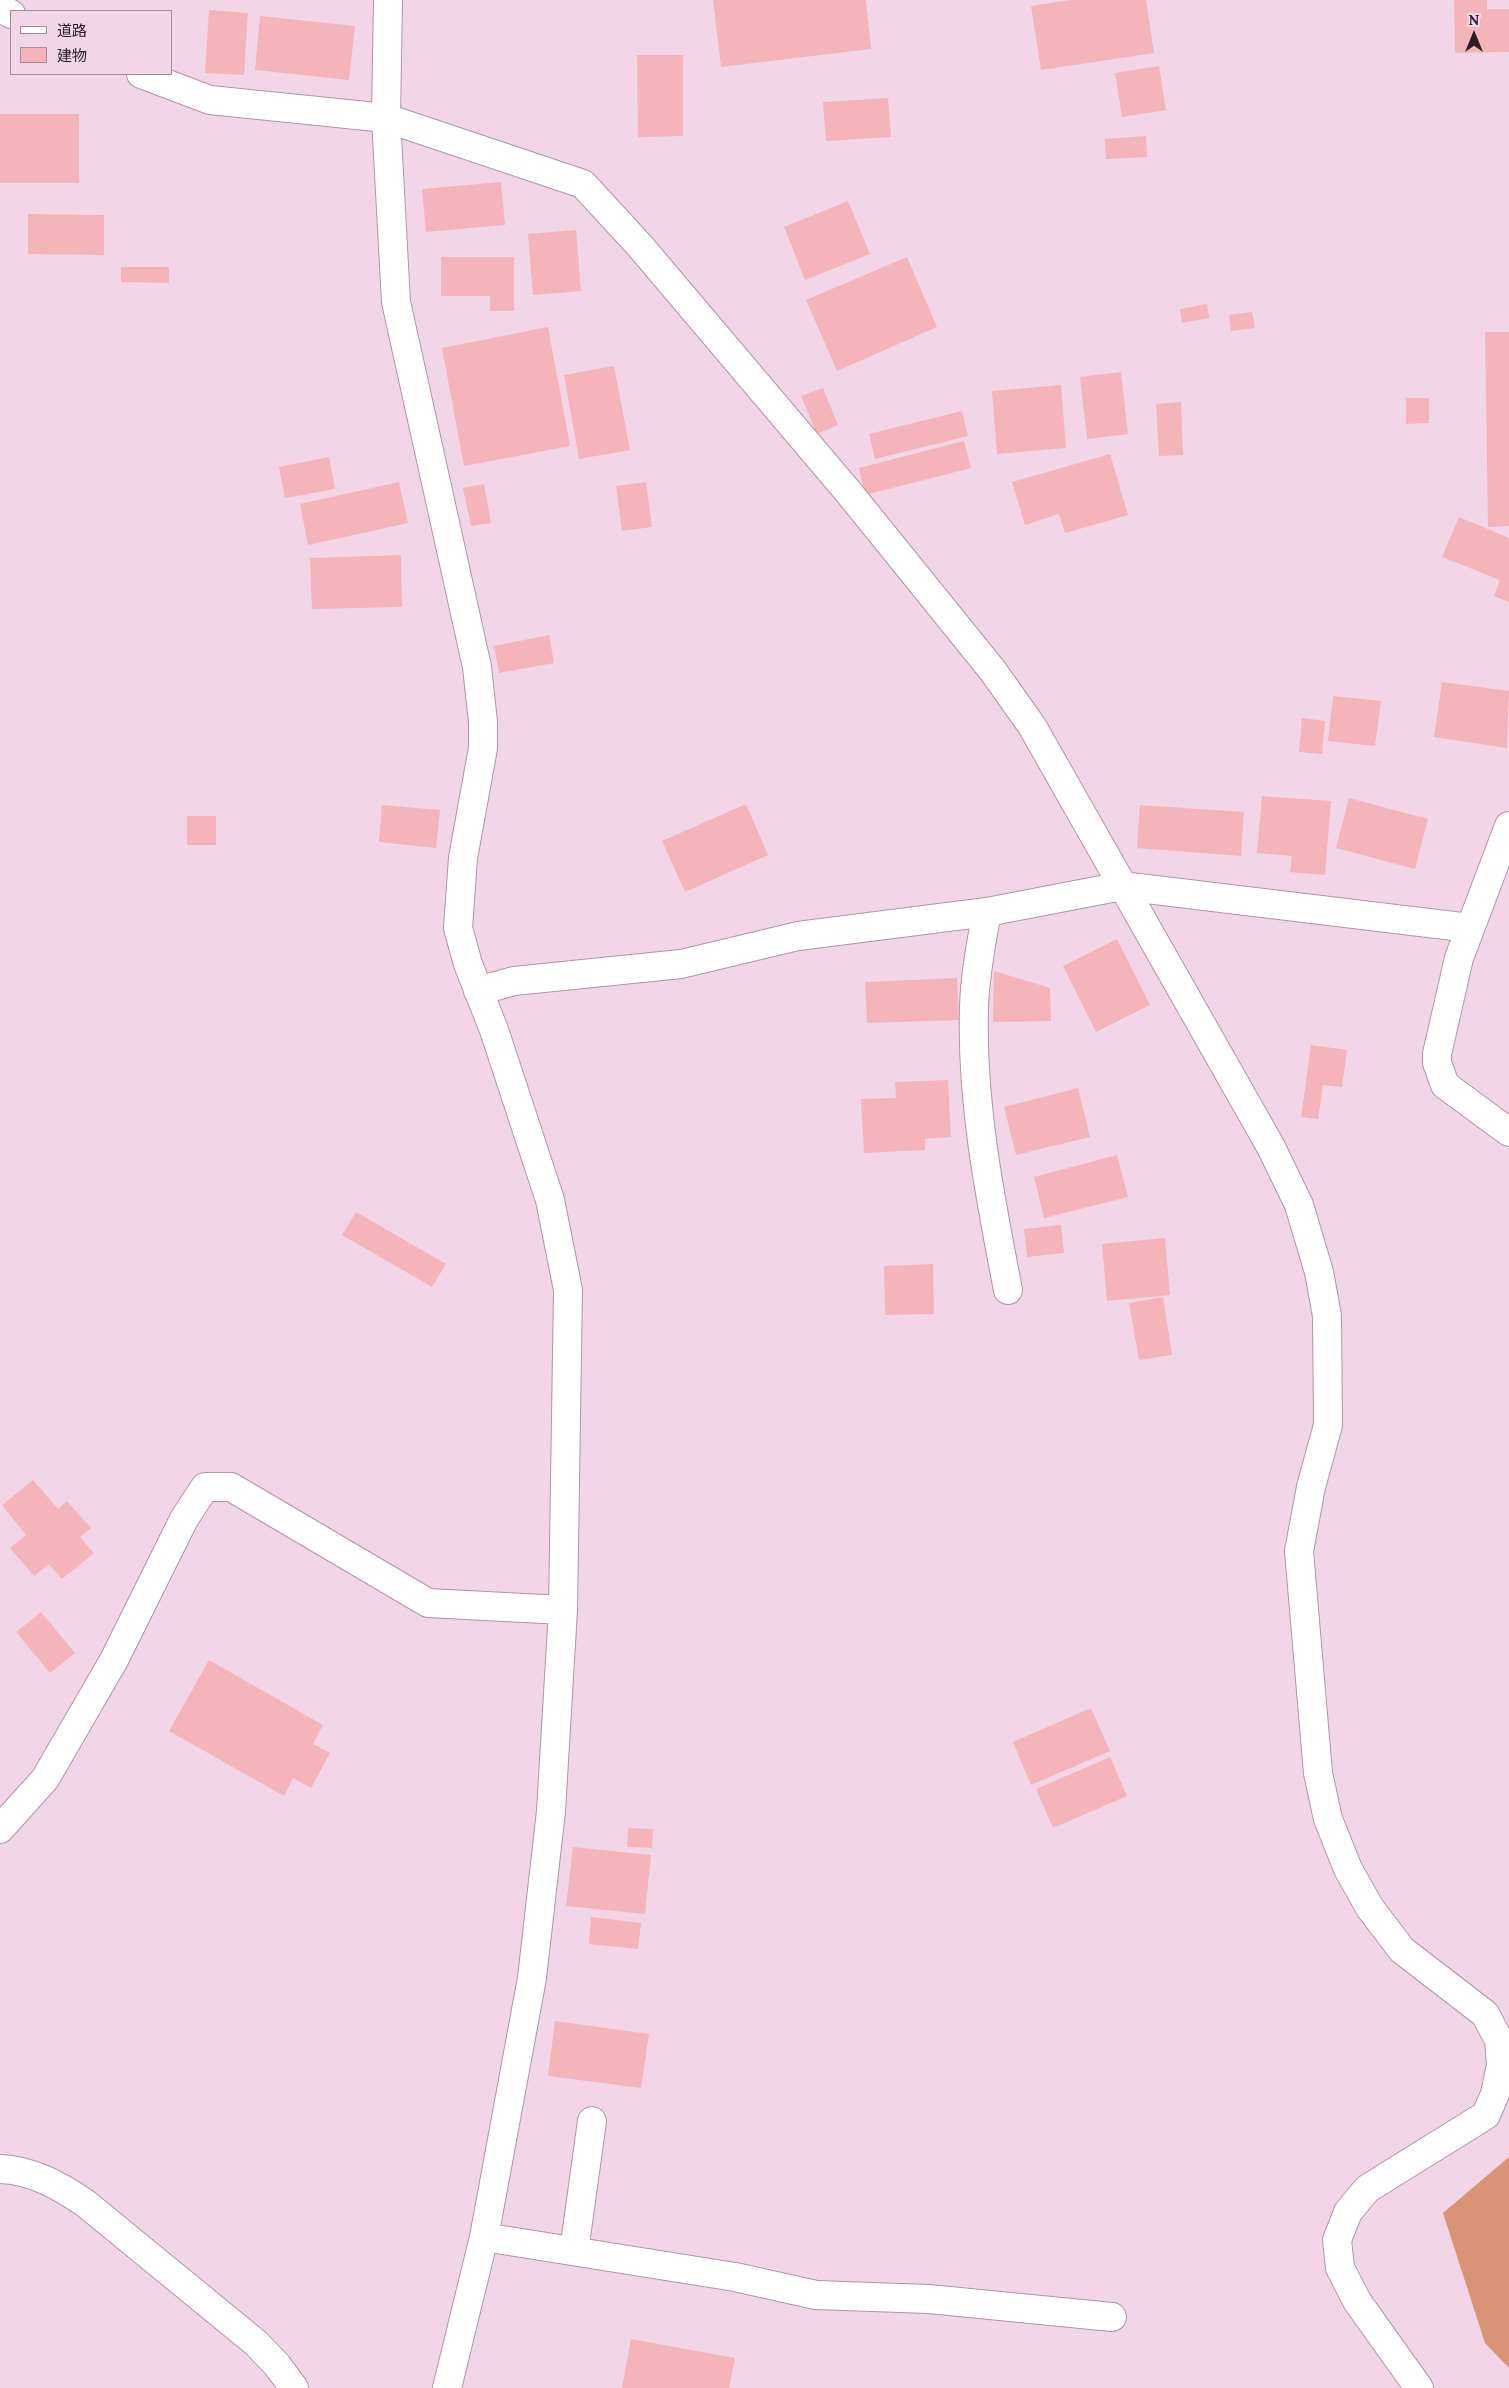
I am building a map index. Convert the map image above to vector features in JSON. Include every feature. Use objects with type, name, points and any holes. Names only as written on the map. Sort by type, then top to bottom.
[{"type":"street","points":[[388,0],[386,118],[396,302],[477,667],[482,715],[483,748],[463,858],[458,928],[478,992],[494,1030],[550,1200],[568,1290],[563,1610],[551,1811],[532,1978],[484,2237],[447,2388]]},
{"type":"street","points":[[144,75],[210,100],[386,118],[583,184],[640,246],[850,494],[993,671],[1032,726],[1271,1147],[1299,1205],[1319,1272],[1327,1316],[1328,1425],[1311,1487],[1299,1550],[1318,1773],[1328,1819],[1348,1869],[1370,1908],[1396,1943],[1452,1991],[1484,2014],[1499,2040],[1500,2065],[1495,2094],[1486,2114],[1367,2189],[1348,2212],[1337,2240],[1340,2268],[1357,2301],[1419,2388]]},
{"type":"street","points":[[1509,826],[1459,958],[1440,1032],[1436,1063],[1445,1084],[1509,1132]]},
{"type":"street","points":[[478,992],[514,981],[681,964],[798,936],[987,912],[1122,886],[1470,928]]},
{"type":"street","points":[[987,912],[978,959],[974,1007],[975,1060],[982,1150],[1008,1290]]},
{"type":"street","points":[[0,1829],[45,1779],[114,1660],[184,1519],[205,1487],[231,1487],[428,1603],[563,1610]]},
{"type":"street","points":[[574,2251],[592,2121]]},
{"type":"street","points":[[0,2169],[59,2185],[85,2203],[256,2343],[277,2364],[294,2388]]},
{"type":"street","points":[[484,2237],[735,2277],[816,2295],[929,2298],[1112,2317]]},
{"type":"shaded area","points":[[1509,2157],[1509,2368],[1485,2343],[1443,2213]]},
{"type":"building","points":[[713,0],[866,0],[871,49],[721,67]]},
{"type":"building","points":[[1070,0],[1146,0],[1154,53],[1041,70],[1031,6]]},
{"type":"building","points":[[1454,0],[1487,0],[1487,9],[1509,9],[1509,52],[1455,53]]},
{"type":"building","points":[[209,10],[248,13],[244,75],[205,73]]},
{"type":"building","points":[[260,16],[355,26],[349,80],[255,70]]},
{"type":"building","points":[[637,55],[683,55],[683,136],[638,137]]},
{"type":"building","points":[[1159,66],[1166,110],[1122,117],[1115,73]]},
{"type":"building","points":[[888,98],[891,137],[826,141],[823,102]]},
{"type":"building","points":[[0,114],[79,114],[79,183],[0,183]]},
{"type":"building","points":[[1146,136],[1147,157],[1106,159],[1105,139]]},
{"type":"building","points":[[501,182],[505,225],[426,232],[422,189]]},
{"type":"building","points":[[848,201],[870,254],[805,280],[784,227]]},
{"type":"building","points":[[28,214],[104,215],[104,255],[28,254]]},
{"type":"building","points":[[576,230],[581,291],[533,295],[528,234]]},
{"type":"building","points":[[441,257],[514,257],[514,311],[490,311],[490,296],[441,296]]},
{"type":"building","points":[[907,257],[937,327],[837,371],[806,300]]},
{"type":"building","points":[[121,267],[169,267],[169,283],[121,282]]},
{"type":"building","points":[[1207,304],[1209,318],[1182,323],[1180,309]]},
{"type":"building","points":[[1252,312],[1255,328],[1231,331],[1229,315]]},
{"type":"building","points":[[548,327],[570,446],[464,466],[442,348]]},
{"type":"building","points":[[1485,332],[1509,332],[1509,526],[1488,527]]},
{"type":"building","points":[[614,366],[630,450],[579,459],[564,375]]},
{"type":"building","points":[[1121,372],[1128,434],[1087,439],[1080,377]]},
{"type":"building","points":[[1061,385],[1066,448],[997,454],[992,391]]},
{"type":"building","points":[[823,388],[838,425],[817,434],[801,396]]},
{"type":"building","points":[[1406,398],[1429,398],[1429,423],[1406,424]]},
{"type":"building","points":[[1181,402],[1183,455],[1159,456],[1156,404]]},
{"type":"building","points":[[962,411],[968,436],[875,459],[869,434]]},
{"type":"building","points":[[964,441],[971,468],[865,495],[859,468]]},
{"type":"building","points":[[1110,454],[1128,515],[1065,533],[1059,514],[1025,525],[1012,482]]},
{"type":"building","points":[[329,457],[335,489],[285,498],[279,467]]},
{"type":"building","points":[[399,482],[408,523],[308,545],[300,504]]},
{"type":"building","points":[[646,482],[652,527],[622,531],[616,486]]},
{"type":"building","points":[[484,484],[491,523],[471,526],[463,488]]},
{"type":"building","points":[[1459,517],[1509,538],[1509,602],[1494,596],[1500,580],[1442,557]]},
{"type":"building","points":[[401,555],[402,607],[312,609],[310,558]]},
{"type":"building","points":[[549,635],[554,663],[499,673],[494,646]]},
{"type":"building","points":[[1442,682],[1509,691],[1507,748],[1434,737]]},
{"type":"building","points":[[1333,696],[1381,701],[1375,746],[1328,741]]},
{"type":"building","points":[[1302,718],[1325,721],[1322,754],[1299,752]]},
{"type":"building","points":[[1262,796],[1331,801],[1325,875],[1290,872],[1292,856],[1257,853]]},
{"type":"building","points":[[1349,798],[1428,819],[1415,869],[1336,848]]},
{"type":"building","points":[[746,804],[768,855],[685,892],[662,841]]},
{"type":"building","points":[[382,805],[440,810],[436,848],[379,842]]},
{"type":"building","points":[[1140,805],[1244,812],[1241,856],[1137,848]]},
{"type":"building","points":[[187,816],[216,816],[216,845],[187,845]]},
{"type":"building","points":[[1117,939],[1150,1005],[1096,1032],[1063,966]]},
{"type":"building","points":[[994,971],[1050,988],[1051,1021],[993,1022]]},
{"type":"building","points":[[957,978],[959,1020],[867,1023],[865,982]]},
{"type":"building","points":[[1311,1045],[1347,1050],[1342,1087],[1323,1085],[1318,1119],[1301,1117]]},
{"type":"building","points":[[948,1080],[951,1137],[925,1139],[925,1150],[864,1153],[861,1099],[896,1098],[895,1082]]},
{"type":"building","points":[[1078,1088],[1090,1137],[1016,1155],[1004,1107]]},
{"type":"building","points":[[1117,1155],[1128,1197],[1044,1218],[1034,1177]]},
{"type":"building","points":[[356,1212],[446,1264],[432,1287],[342,1235]]},
{"type":"building","points":[[1061,1225],[1064,1253],[1027,1257],[1024,1229]]},
{"type":"building","points":[[1165,1238],[1170,1295],[1107,1301],[1102,1244]]},
{"type":"building","points":[[933,1264],[934,1314],[885,1315],[884,1266]]},
{"type":"building","points":[[1163,1297],[1172,1355],[1139,1360],[1129,1303]]},
{"type":"building","points":[[33,1480],[58,1509],[67,1501],[91,1528],[80,1537],[94,1553],[62,1579],[49,1564],[34,1576],[10,1548],[26,1535],[2,1505]]},
{"type":"building","points":[[41,1612],[75,1653],[50,1673],[16,1632]]},
{"type":"building","points":[[209,1660],[323,1725],[313,1744],[330,1753],[311,1788],[293,1778],[284,1796],[169,1731]]},
{"type":"building","points":[[1091,1708],[1110,1751],[1031,1785],[1013,1742]]},
{"type":"building","points":[[1110,1757],[1127,1796],[1053,1828],[1036,1789]]},
{"type":"building","points":[[628,1828],[653,1829],[652,1848],[627,1847]]},
{"type":"building","points":[[573,1847],[651,1855],[645,1914],[566,1906]]},
{"type":"building","points":[[591,1917],[641,1923],[638,1949],[589,1944]]},
{"type":"building","points":[[555,2021],[649,2034],[641,2088],[548,2076]]},
{"type":"building","points":[[631,2339],[735,2358],[729,2388],[622,2388]]}]
